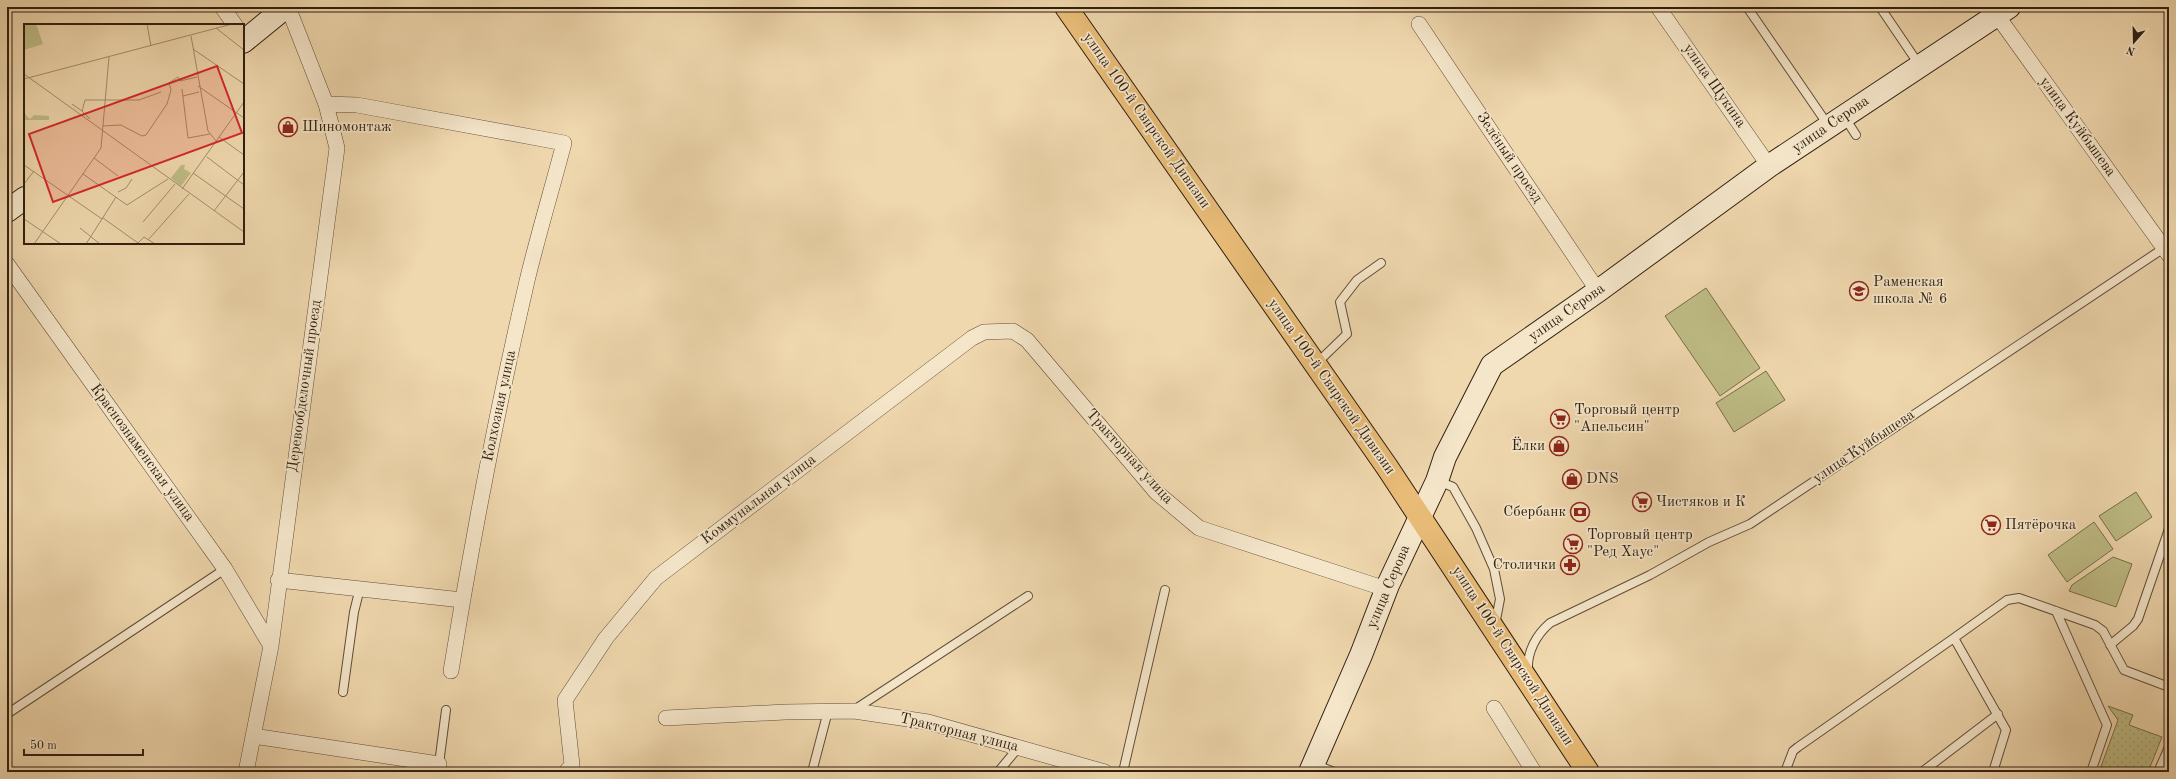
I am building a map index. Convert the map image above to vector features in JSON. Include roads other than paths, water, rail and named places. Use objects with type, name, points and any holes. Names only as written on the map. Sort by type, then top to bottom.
[{"type":"main road","name":"улица 100-й Свирской Дивизии","points":[[1066,7],[1316,364],[1420,516],[1586,771]]},
{"type":"street","points":[[222,7],[234,24]]},
{"type":"street","points":[[244,35],[287,7]]},
{"type":"street","name":"Деревообделочный проезд","points":[[246,772],[270,646],[337,148],[326,104],[287,7]]},
{"type":"street","name":"улица Щукина","points":[[1658,7],[1769,166]]},
{"type":"street","name":"улица Серова","points":[[1312,768],[1361,655],[1386,589],[1437,481],[1445,457],[1492,365],[1598,291],[1769,166],[1920,66],[1999,10]]},
{"type":"street","name":"улица Куйбышева","points":[[1999,10],[2166,251]]},
{"type":"street","name":"Зелёный проезд","points":[[1419,24],[1598,291]]},
{"type":"street","name":"Колхозная улица","points":[[326,104],[357,105],[564,143],[524,295],[498,412],[462,600],[451,671]]},
{"type":"street","points":[[7,211],[24,199]]},
{"type":"street","name":"Краснознаменская улица","points":[[7,264],[225,569],[270,646]]},
{"type":"street","name":"Тракторная улица","points":[[984,332],[1013,332],[1027,340],[1151,486],[1199,528],[1386,589]]},
{"type":"street","name":"Коммунальная улица","points":[[566,772],[572,765],[565,700],[606,638],[656,578],[972,338],[984,332]]},
{"type":"street","points":[[278,580],[462,600]]},
{"type":"street","points":[[1494,708],[1534,772]]},
{"type":"street","name":"Тракторная улица","points":[[666,718],[854,711],[928,722],[1105,772]]},
{"type":"street","points":[[253,736],[438,768]]},
{"type":"lane","points":[[1747,7],[1837,121],[1856,135]]},
{"type":"lane","points":[[1880,7],[1920,66]]},
{"type":"lane","name":"улица Куйбышева","points":[[1528,681],[1528,658],[1539,632],[1550,623],[1650,575],[1709,542],[1750,524],[2166,251]]},
{"type":"lane","points":[[1316,364],[1347,334],[1340,302],[1357,280],[1381,263]]},
{"type":"lane","points":[[1437,481],[1453,487],[1476,528],[1494,570],[1500,599],[1495,630]]},
{"type":"lane","points":[[2110,645],[2133,626],[2138,619],[2169,529]]},
{"type":"lane","points":[[7,714],[225,569]]},
{"type":"lane","points":[[343,692],[354,612],[360,588]]},
{"type":"lane","points":[[1123,772],[1165,590]]},
{"type":"lane","points":[[854,711],[1028,596]]},
{"type":"lane","points":[[1785,772],[1793,751],[1798,747],[2013,598],[2056,611],[2100,628],[2124,670],[2169,687]]},
{"type":"lane","points":[[2056,611],[2107,725],[2091,772]]},
{"type":"lane","points":[[1954,638],[2006,730],[1992,772]]},
{"type":"lane","points":[[438,768],[446,710]]},
{"type":"lane","points":[[812,772],[828,711]]},
{"type":"lane","points":[[1922,772],[1998,714]]},
{"type":"lane","points":[[2158,772],[2169,747]]},
{"type":"lane","points":[[998,772],[1018,748]]},
{"type":"lane","points":[[1312,768],[1334,772]]},
{"type":"place","name":"Шиномонтаж","points":[[288,127]]},
{"type":"place","name":"Раменская школа № 6","points":[[1859,291]]},
{"type":"place","name":"Торговый центр \"Апельсин\"","points":[[1560,419]]},
{"type":"place","name":"Ёлки","points":[[1559,446]]},
{"type":"place","name":"DNS","points":[[1572,479]]},
{"type":"place","name":"Чистяков и К","points":[[1642,502]]},
{"type":"place","name":"Сбербанк","points":[[1580,512]]},
{"type":"place","name":"Пятёрочка","points":[[1991,525]]},
{"type":"place","name":"Торговый центр \"Ред Хаус\"","points":[[1573,544]]},
{"type":"place","name":"Столички","points":[[1570,565]]}]
